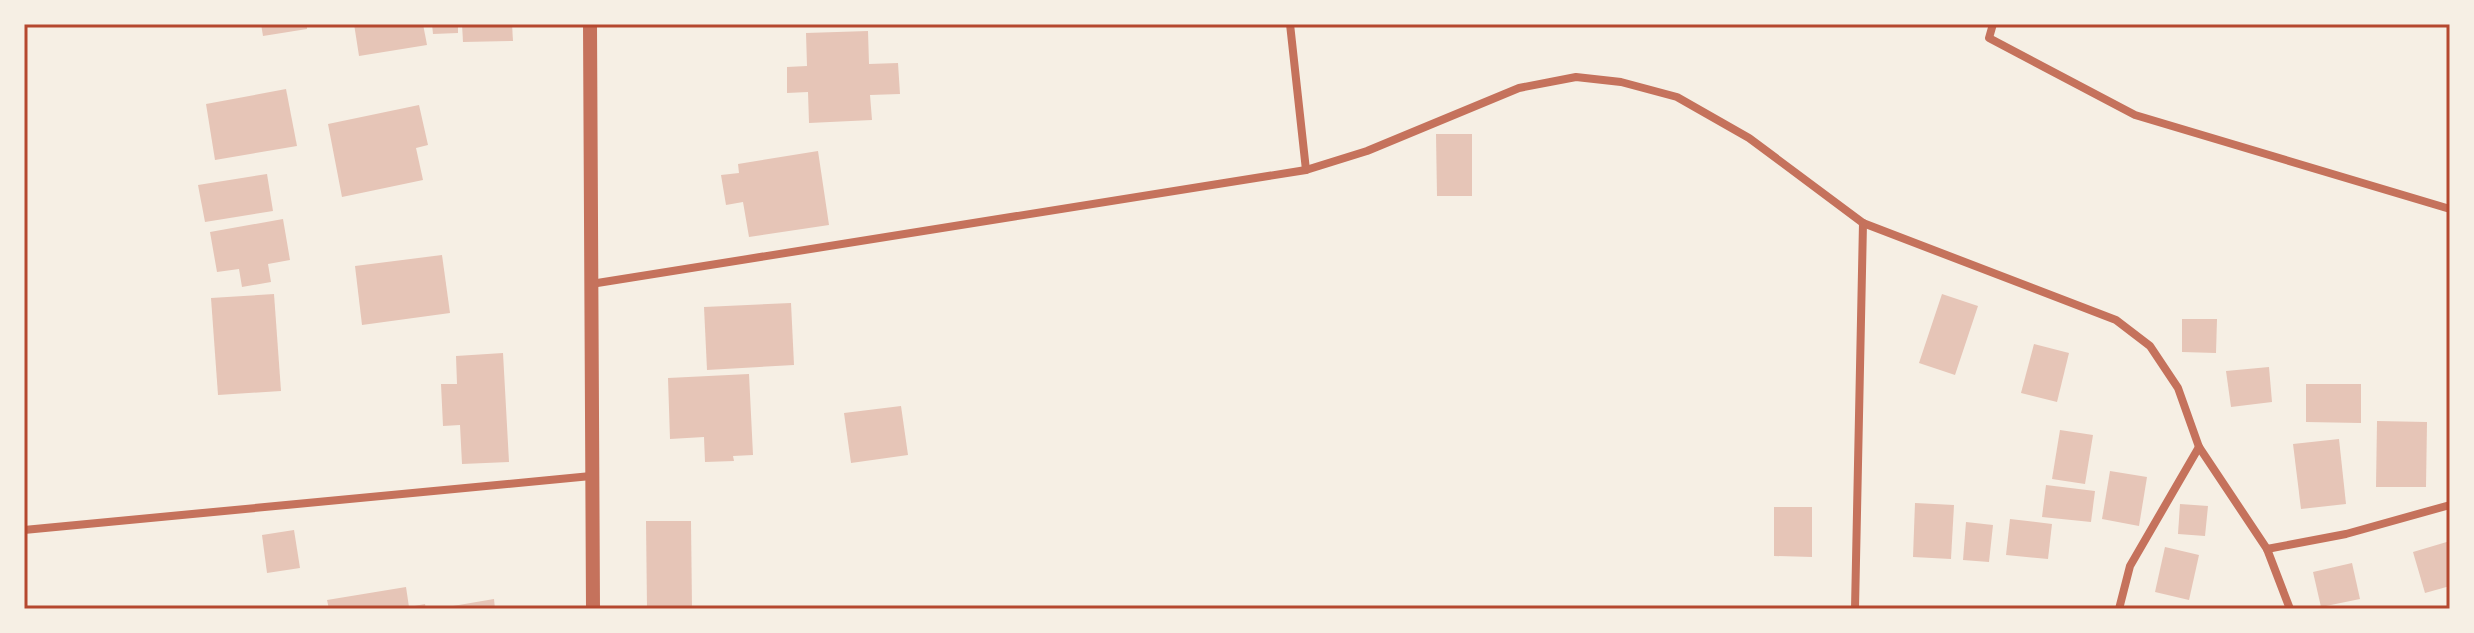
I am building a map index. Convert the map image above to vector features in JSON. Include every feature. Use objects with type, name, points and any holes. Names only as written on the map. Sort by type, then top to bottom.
[{"type":"street","points":[[590,24],[593,609]]},
{"type":"street","points":[[1290,24],[1306,170]]},
{"type":"street","points":[[1993,24],[1989,38],[2135,115],[2450,209]]},
{"type":"street","points":[[591,284],[1306,170],[1367,151],[1519,88],[1576,77],[1621,82],[1677,97],[1749,138],[1863,223],[2116,320],[2150,346],[2178,388],[2199,447],[2267,549],[2290,609]]},
{"type":"street","points":[[1855,609],[1863,223]]},
{"type":"street","points":[[2119,609],[2130,566],[2199,447]]},
{"type":"street","points":[[24,530],[591,476]]},
{"type":"street","points":[[2267,549],[2346,534],[2450,505]]},
{"type":"building","points":[[261,24],[307,24],[307,29],[263,36]]},
{"type":"building","points":[[354,24],[423,24],[427,45],[359,56]]},
{"type":"building","points":[[432,24],[458,24],[458,33],[433,34]]},
{"type":"building","points":[[462,24],[512,24],[513,41],[463,42]]},
{"type":"building","points":[[868,31],[869,64],[898,63],[900,94],[870,95],[872,120],[809,123],[808,92],[787,93],[787,67],[807,66],[806,33]]},
{"type":"building","points":[[286,89],[297,146],[215,160],[206,104]]},
{"type":"building","points":[[419,105],[428,145],[416,148],[423,180],[342,197],[328,124]]},
{"type":"building","points":[[1436,134],[1472,134],[1472,196],[1437,196]]},
{"type":"building","points":[[818,151],[829,225],[749,237],[743,202],[726,205],[721,175],[739,173],[738,164]]},
{"type":"building","points":[[267,174],[273,211],[205,222],[198,185]]},
{"type":"building","points":[[283,219],[290,260],[268,264],[271,282],[242,287],[239,269],[217,272],[210,232]]},
{"type":"building","points":[[442,255],[450,313],[362,325],[355,266]]},
{"type":"building","points":[[274,294],[281,391],[218,395],[211,298]]},
{"type":"building","points":[[1942,294],[1978,306],[1955,375],[1919,363]]},
{"type":"building","points":[[791,303],[794,365],[707,370],[704,307]]},
{"type":"building","points":[[2182,319],[2217,319],[2216,353],[2182,352]]},
{"type":"building","points":[[2034,344],[2069,353],[2057,402],[2021,393]]},
{"type":"building","points":[[503,353],[509,462],[462,464],[460,425],[443,426],[441,384],[457,384],[456,356]]},
{"type":"building","points":[[2269,367],[2272,402],[2231,407],[2226,371]]},
{"type":"building","points":[[749,374],[753,455],[733,456],[734,461],[705,462],[704,437],[670,439],[668,378]]},
{"type":"building","points":[[2306,384],[2361,384],[2361,423],[2306,422]]},
{"type":"building","points":[[901,406],[908,455],[851,463],[844,413]]},
{"type":"building","points":[[2377,421],[2427,422],[2426,487],[2376,487]]},
{"type":"building","points":[[2060,430],[2093,435],[2085,484],[2052,479]]},
{"type":"building","points":[[2339,439],[2346,504],[2301,509],[2293,444]]},
{"type":"building","points":[[2110,471],[2147,477],[2139,526],[2102,519]]},
{"type":"building","points":[[2046,485],[2095,491],[2091,522],[2042,517]]},
{"type":"building","points":[[1915,503],[1954,505],[1951,559],[1913,557]]},
{"type":"building","points":[[2180,504],[2208,506],[2205,536],[2178,534]]},
{"type":"building","points":[[1774,507],[1812,507],[1812,557],[1774,556]]},
{"type":"building","points":[[2010,519],[2052,524],[2048,559],[2006,555]]},
{"type":"building","points":[[646,521],[691,521],[692,609],[647,609]]},
{"type":"building","points":[[1966,522],[1993,525],[1989,562],[1963,560]]},
{"type":"building","points":[[294,530],[300,568],[267,573],[262,535]]},
{"type":"building","points":[[2450,541],[2450,586],[2425,593],[2413,552]]},
{"type":"building","points":[[2165,547],[2199,555],[2189,600],[2155,592]]},
{"type":"building","points":[[2352,563],[2360,599],[2321,607],[2313,572]]},
{"type":"building","points":[[406,587],[409,607],[425,604],[426,609],[329,609],[327,600]]},
{"type":"building","points":[[494,599],[495,609],[447,609],[447,607]]}]
